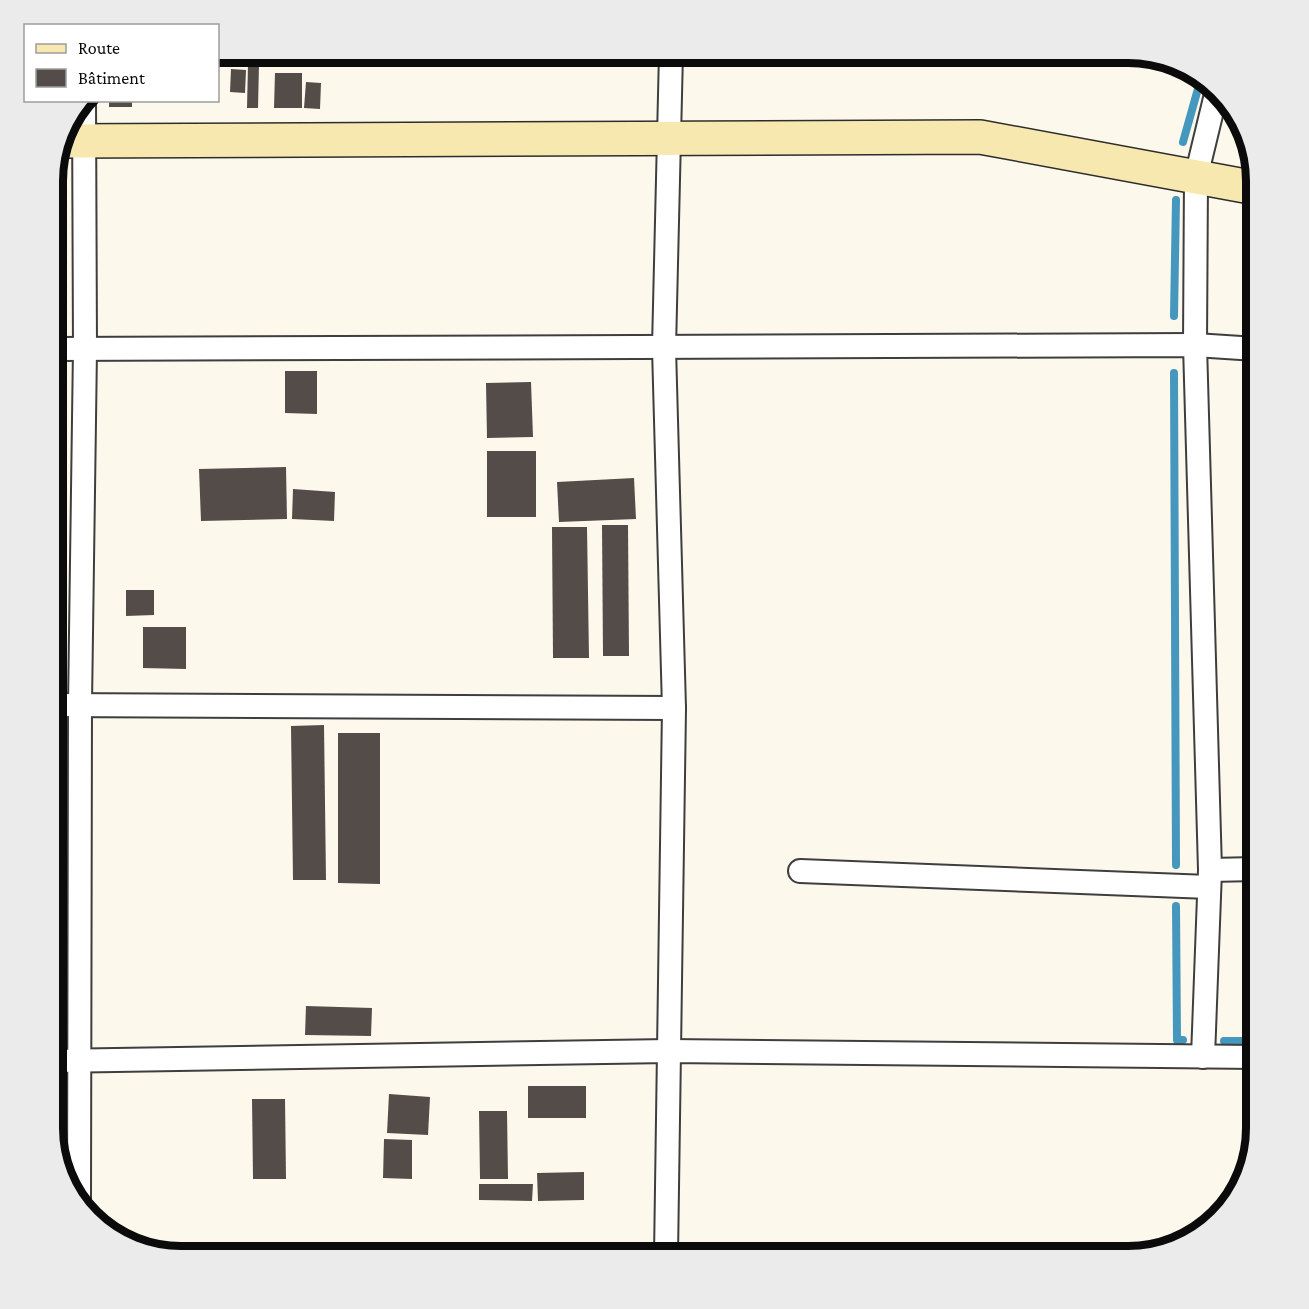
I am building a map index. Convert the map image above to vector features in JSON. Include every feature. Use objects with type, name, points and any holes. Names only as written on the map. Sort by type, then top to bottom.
[{"type":"street","points":[[666,1246],[674,708],[664,348],[671,63]]},
{"type":"street","points":[[1203,1057],[1209,879],[1195,345],[1196,177],[1214,101]]},
{"type":"street","points":[[79,1187],[80,704],[85,349],[72,141],[980,137],[1246,186]]},
{"type":"street","points":[[63,349],[1195,345],[1246,348]]},
{"type":"street","points":[[63,705],[674,708]]},
{"type":"street","points":[[800,871],[1209,879],[1246,871]]},
{"type":"street","points":[[63,1061],[669,1052],[1246,1057]]},
{"type":"building","points":[[248,64],[259,64],[258,108],[247,108]]},
{"type":"building","points":[[231,69],[246,70],[245,93],[230,92]]},
{"type":"building","points":[[275,73],[302,73],[302,108],[274,108]]},
{"type":"building","points":[[306,82],[321,83],[320,109],[304,108]]},
{"type":"building","points":[[109,102],[132,102],[132,107],[109,107]]},
{"type":"building","points":[[285,371],[317,371],[317,414],[285,413]]},
{"type":"building","points":[[531,382],[533,437],[487,438],[486,383]]},
{"type":"building","points":[[487,451],[536,451],[536,517],[487,517]]},
{"type":"building","points":[[286,467],[287,519],[201,521],[199,469]]},
{"type":"building","points":[[634,478],[636,519],[559,522],[557,482]]},
{"type":"building","points":[[293,489],[335,492],[334,521],[292,519]]},
{"type":"building","points":[[602,525],[628,525],[629,656],[603,656]]},
{"type":"building","points":[[552,527],[587,527],[589,658],[553,658]]},
{"type":"building","points":[[126,590],[154,590],[154,615],[126,616]]},
{"type":"building","points":[[143,627],[186,627],[186,669],[143,668]]},
{"type":"building","points":[[324,725],[326,880],[293,880],[291,726]]},
{"type":"building","points":[[338,733],[380,733],[380,884],[338,883]]},
{"type":"building","points":[[306,1006],[372,1008],[371,1036],[305,1035]]},
{"type":"building","points":[[528,1086],[586,1086],[586,1118],[528,1118]]},
{"type":"building","points":[[389,1094],[430,1097],[428,1135],[387,1133]]},
{"type":"building","points":[[252,1099],[285,1099],[286,1179],[253,1179]]},
{"type":"building","points":[[479,1111],[507,1111],[508,1179],[480,1179]]},
{"type":"building","points":[[384,1139],[412,1140],[412,1179],[383,1178]]},
{"type":"building","points":[[584,1172],[584,1200],[538,1201],[537,1173]]},
{"type":"building","points":[[479,1184],[533,1184],[532,1201],[479,1200]]},
{"type":"building","points":[[973,1244],[973,1246],[940,1246]]},
{"type":"waterway","points":[[1183,142],[1199,86]]},
{"type":"waterway","points":[[1174,316],[1176,200]]},
{"type":"waterway","points":[[1174,373],[1176,865]]},
{"type":"waterway","points":[[1176,906],[1177,1040],[1183,1040]]},
{"type":"waterway","points":[[1224,1041],[1246,1041]]}]
